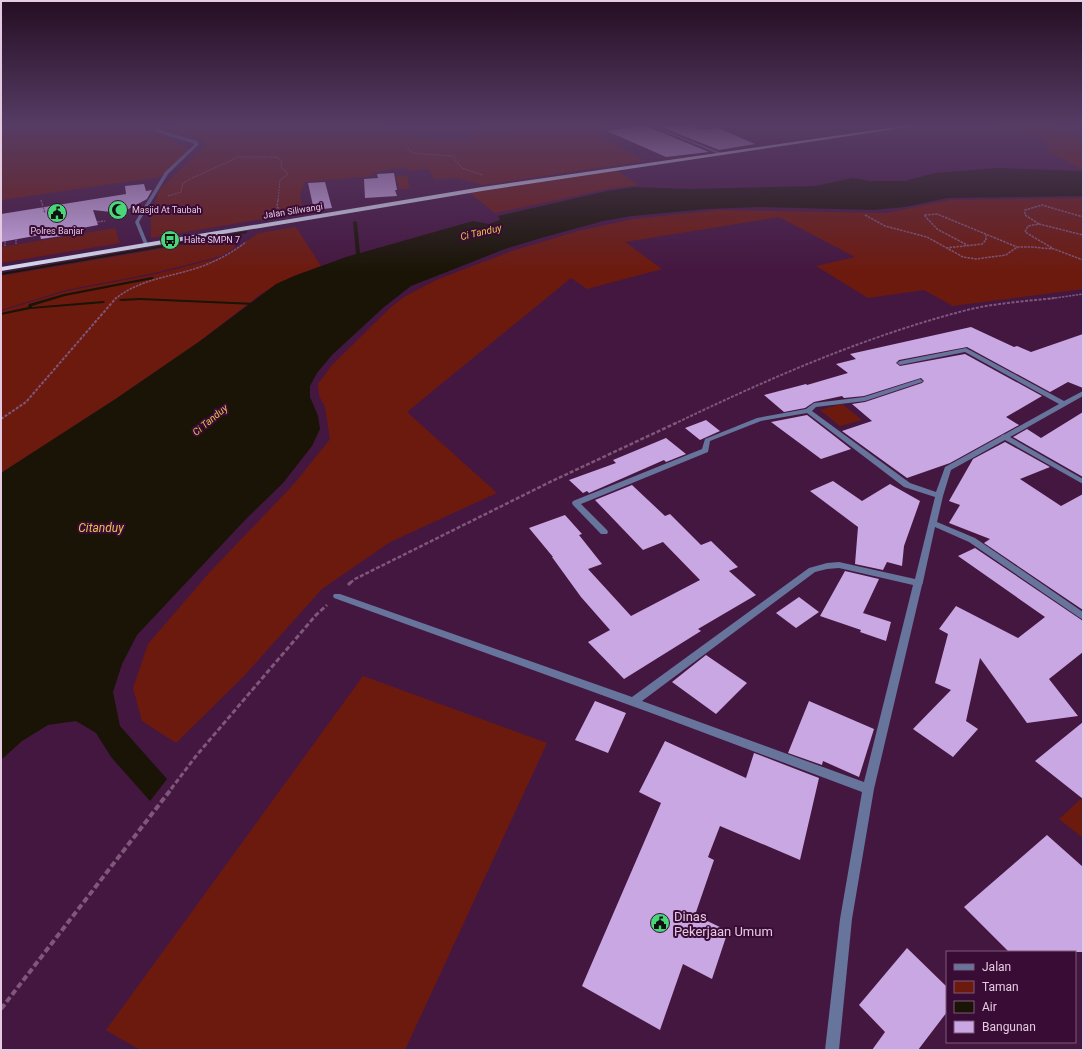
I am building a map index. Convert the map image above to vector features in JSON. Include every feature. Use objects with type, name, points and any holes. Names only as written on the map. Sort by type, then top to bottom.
[{"type":"highway","name":"Jalan Siliwangi","points":[[1,269],[291,220],[587,174]]},
{"type":"street","points":[[146,244],[137,222],[165,174]]},
{"type":"street","points":[[900,363],[966,350],[1064,404]]},
{"type":"street","points":[[604,532],[576,503],[705,450],[707,440],[759,419],[808,411],[814,404],[865,399],[920,381]]},
{"type":"street","points":[[832,1050],[846,918],[868,789],[939,496],[948,469],[1004,436],[1083,393]]},
{"type":"street","points":[[808,411],[907,485],[939,496]]},
{"type":"street","points":[[1004,436],[1083,482]]},
{"type":"street","points":[[933,523],[972,540],[1083,617]]},
{"type":"street","points":[[633,702],[812,570],[832,564],[918,583]]},
{"type":"street","points":[[337,596],[633,702],[868,789]]},
{"type":"path","points":[[152,196],[176,194],[181,192],[183,184],[201,174]]},
{"type":"path","points":[[288,174],[280,180],[277,207],[291,220]]},
{"type":"path","points":[[479,174],[502,182],[506,186]]},
{"type":"path","points":[[41,200],[45,214]]},
{"type":"path","points":[[1083,217],[1042,205],[1025,210],[1025,215],[1039,224],[1083,235]]},
{"type":"path","points":[[969,246],[944,233],[927,221],[924,215],[937,214],[1017,247],[1054,249]]},
{"type":"path","points":[[865,215],[885,226],[927,237],[963,257],[976,259],[1006,255],[1017,247]]},
{"type":"path","points":[[97,222],[105,221]]},
{"type":"path","points":[[1039,224],[1028,226],[1025,232],[1054,249],[1083,260]]},
{"type":"path","points":[[945,248],[982,244],[986,240],[986,235]]},
{"type":"path","points":[[16,239],[16,244]]},
{"type":"path","points":[[1,419],[26,402],[113,300],[123,291],[136,285],[215,261],[249,240]]},
{"type":"path","points":[[4,241],[5,246]]},
{"type":"path","points":[[1,1009],[196,756],[316,615],[355,579],[550,482],[743,391],[852,346],[972,309],[1083,294]]},
{"type":"green space","points":[[1,174],[163,174],[160,177],[1,200]]},
{"type":"green space","points":[[176,174],[371,174],[372,176],[305,182],[300,195],[303,212],[151,238],[151,217],[159,190]]},
{"type":"green space","points":[[431,174],[556,174],[483,185],[457,178],[434,179]]},
{"type":"green space","points":[[597,174],[622,174],[639,185],[607,189],[495,213],[470,193]]},
{"type":"green space","points":[[407,175],[410,189],[399,189],[396,176]]},
{"type":"green space","points":[[1083,198],[1083,289],[953,306],[924,290],[868,298],[816,266],[855,257],[779,217],[625,242],[662,269],[587,289],[571,278],[407,412],[497,493],[390,542],[322,589],[244,676],[176,743],[142,721],[133,688],[148,644],[209,573],[294,484],[330,439],[325,407],[319,395],[318,384],[332,365],[391,307],[404,297],[436,280],[512,251],[578,231],[633,219],[719,210],[886,213],[951,200]]},
{"type":"green space","points":[[296,227],[321,266],[294,276],[262,293],[200,341],[117,398],[1,473],[1,311],[67,291],[156,274],[223,257],[259,233]]},
{"type":"green space","points":[[115,228],[120,243],[1,263],[1,247]]},
{"type":"green space","points":[[229,237],[235,248],[221,256],[154,273],[66,290],[1,310],[1,276]]},
{"type":"green space","points":[[842,404],[862,420],[840,426],[820,410]]},
{"type":"green space","points":[[363,676],[547,743],[405,1050],[140,1050],[106,1030]]},
{"type":"green space","points":[[1083,797],[1083,838],[1059,819]]},
{"type":"water","name":"Citanduy","points":[[931,174],[1083,174],[1083,196],[948,198],[905,207],[872,210],[759,207],[707,209],[632,216],[603,221],[505,249],[411,286],[384,307],[332,355],[317,373],[310,386],[310,397],[318,416],[320,429],[312,446],[283,483],[245,520],[137,635],[122,664],[113,692],[120,726],[167,779],[150,801],[111,757],[96,733],[76,721],[48,725],[22,741],[1,760],[1,473],[117,398],[200,341],[276,284],[346,257],[473,221],[489,224],[500,220],[498,216],[607,191],[634,187],[689,189],[815,186],[853,178],[870,181],[905,181]]},
{"type":"building","points":[[377,174],[394,174],[397,190],[395,190],[397,196],[365,198],[364,179],[378,178]]},
{"type":"building","points":[[325,182],[332,208],[314,210],[308,183]]},
{"type":"building","points":[[144,184],[146,191],[152,190],[147,199],[121,213],[93,210],[98,225],[61,232],[62,236],[41,239],[40,235],[1,242],[1,214],[126,194],[125,186]]},
{"type":"building","points":[[971,327],[1014,347],[1017,346],[1031,352],[1083,334],[1083,388],[1068,382],[1050,392],[967,347],[899,360],[896,363],[900,366],[965,354],[1042,396],[1006,417],[1019,425],[950,463],[907,478],[842,431],[872,421],[852,404],[865,402],[922,383],[924,381],[921,378],[864,396],[844,398],[842,396],[814,402],[805,408],[784,412],[764,395],[806,384],[807,385],[848,373],[836,364],[856,359],[850,354]]},
{"type":"building","points":[[1083,412],[1083,477],[1013,437],[1027,429],[1041,438]]},
{"type":"building","points":[[807,415],[851,449],[821,459],[771,422]]},
{"type":"building","points":[[706,420],[720,431],[700,440],[685,428]]},
{"type":"building","points":[[666,438],[686,454],[666,462],[664,460],[589,493],[587,491],[583,493],[569,480],[616,463],[613,460]]},
{"type":"building","points":[[1005,442],[1050,467],[1020,479],[1061,506],[1083,494],[1083,610],[984,543],[990,539],[949,523],[960,505],[949,501],[973,459]]},
{"type":"building","points":[[833,481],[862,501],[890,484],[920,501],[904,546],[902,566],[887,562],[883,570],[855,564],[858,527],[810,491]]},
{"type":"building","points":[[632,485],[665,516],[670,514],[701,545],[711,541],[738,567],[729,571],[756,595],[698,629],[701,631],[624,679],[588,642],[610,630],[581,597],[553,557],[529,528],[565,515],[582,534],[579,535],[602,564],[588,569],[631,616],[700,580],[663,542],[643,550],[595,500]]},
{"type":"building","points":[[975,548],[1083,621],[1083,652],[1049,679],[1078,716],[1027,723],[980,658],[966,721],[978,729],[953,757],[913,729],[951,690],[935,683],[948,634],[939,629],[956,606],[1018,638],[1045,617],[958,556]]},
{"type":"building","points":[[845,571],[879,579],[863,613],[891,622],[886,641],[860,632],[861,630],[820,616]]},
{"type":"building","points":[[799,597],[819,612],[796,628],[776,613]]},
{"type":"building","points":[[706,655],[747,683],[716,714],[672,682]]},
{"type":"building","points":[[595,701],[626,713],[608,753],[575,740]]},
{"type":"building","points":[[809,701],[874,729],[859,777],[823,761],[822,765],[788,753]]},
{"type":"building","points":[[1083,722],[1083,799],[1035,761]]},
{"type":"building","points":[[665,741],[746,778],[754,753],[819,778],[800,860],[720,826],[708,857],[714,860],[695,915],[728,931],[712,979],[683,964],[660,1030],[582,986],[661,803],[639,792]]},
{"type":"building","points":[[1047,835],[1083,867],[1083,952],[1008,951],[964,907]]},
{"type":"building","points":[[907,948],[946,986],[946,1013],[918,1050],[872,1050],[885,1032],[859,1005]]},
{"type":"waterway","points":[[355,222],[358,254],[363,258]]},
{"type":"waterway","points":[[1,274],[246,232]]},
{"type":"waterway","points":[[30,308],[30,305],[64,295],[152,278]]},
{"type":"waterway","points":[[121,300],[140,299],[258,304]]},
{"type":"waterway","points":[[30,308],[103,302]]},
{"type":"waterway","points":[[1,314],[30,308]]},
{"type":"place","name":"Masjid At Taubah","points":[[118,210]]},
{"type":"place","name":"Polres Banjar","points":[[57,213]]},
{"type":"place","name":"Halte SMPN 7","points":[[170,240]]},
{"type":"place","name":"Dinas Pekerjaan Umum","points":[[660,923]]},
{"type":"water label","name":"Ci Tanduy","points":[[481,232]]},
{"type":"water label","name":"Ci Tanduy","points":[[210,420]]}]
